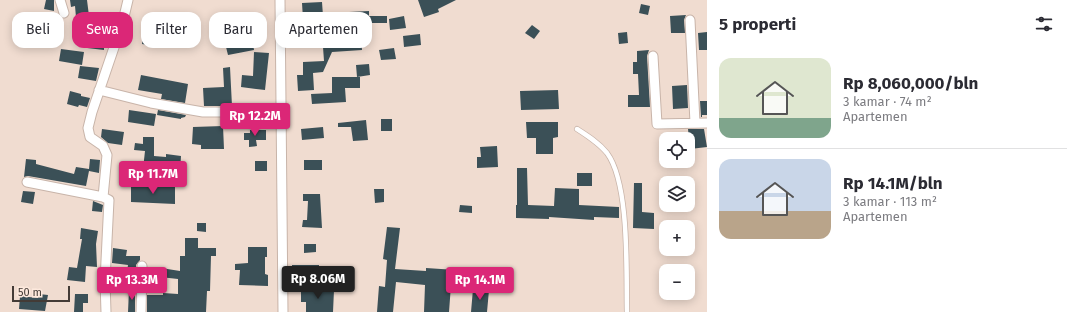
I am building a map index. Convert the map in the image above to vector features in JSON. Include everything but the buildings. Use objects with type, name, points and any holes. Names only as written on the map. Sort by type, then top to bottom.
[{"type":"street","points":[[60,0],[64,12]]},
{"type":"street","points":[[103,197],[107,155],[103,146],[90,137],[88,132],[89,119],[123,21],[128,0]]},
{"type":"street","points":[[280,0],[283,312]]},
{"type":"street","points":[[690,20],[695,123]]},
{"type":"street","points":[[653,56],[657,124],[707,123]]},
{"type":"street","points":[[99,90],[151,103],[203,112],[282,112]]},
{"type":"street","points":[[27,182],[103,197],[109,200],[105,281],[106,312]]},
{"type":"street","points":[[141,312],[142,266]]},
{"type":"lane","points":[[577,129],[599,144],[607,153],[619,179],[624,210],[627,312]]}]
